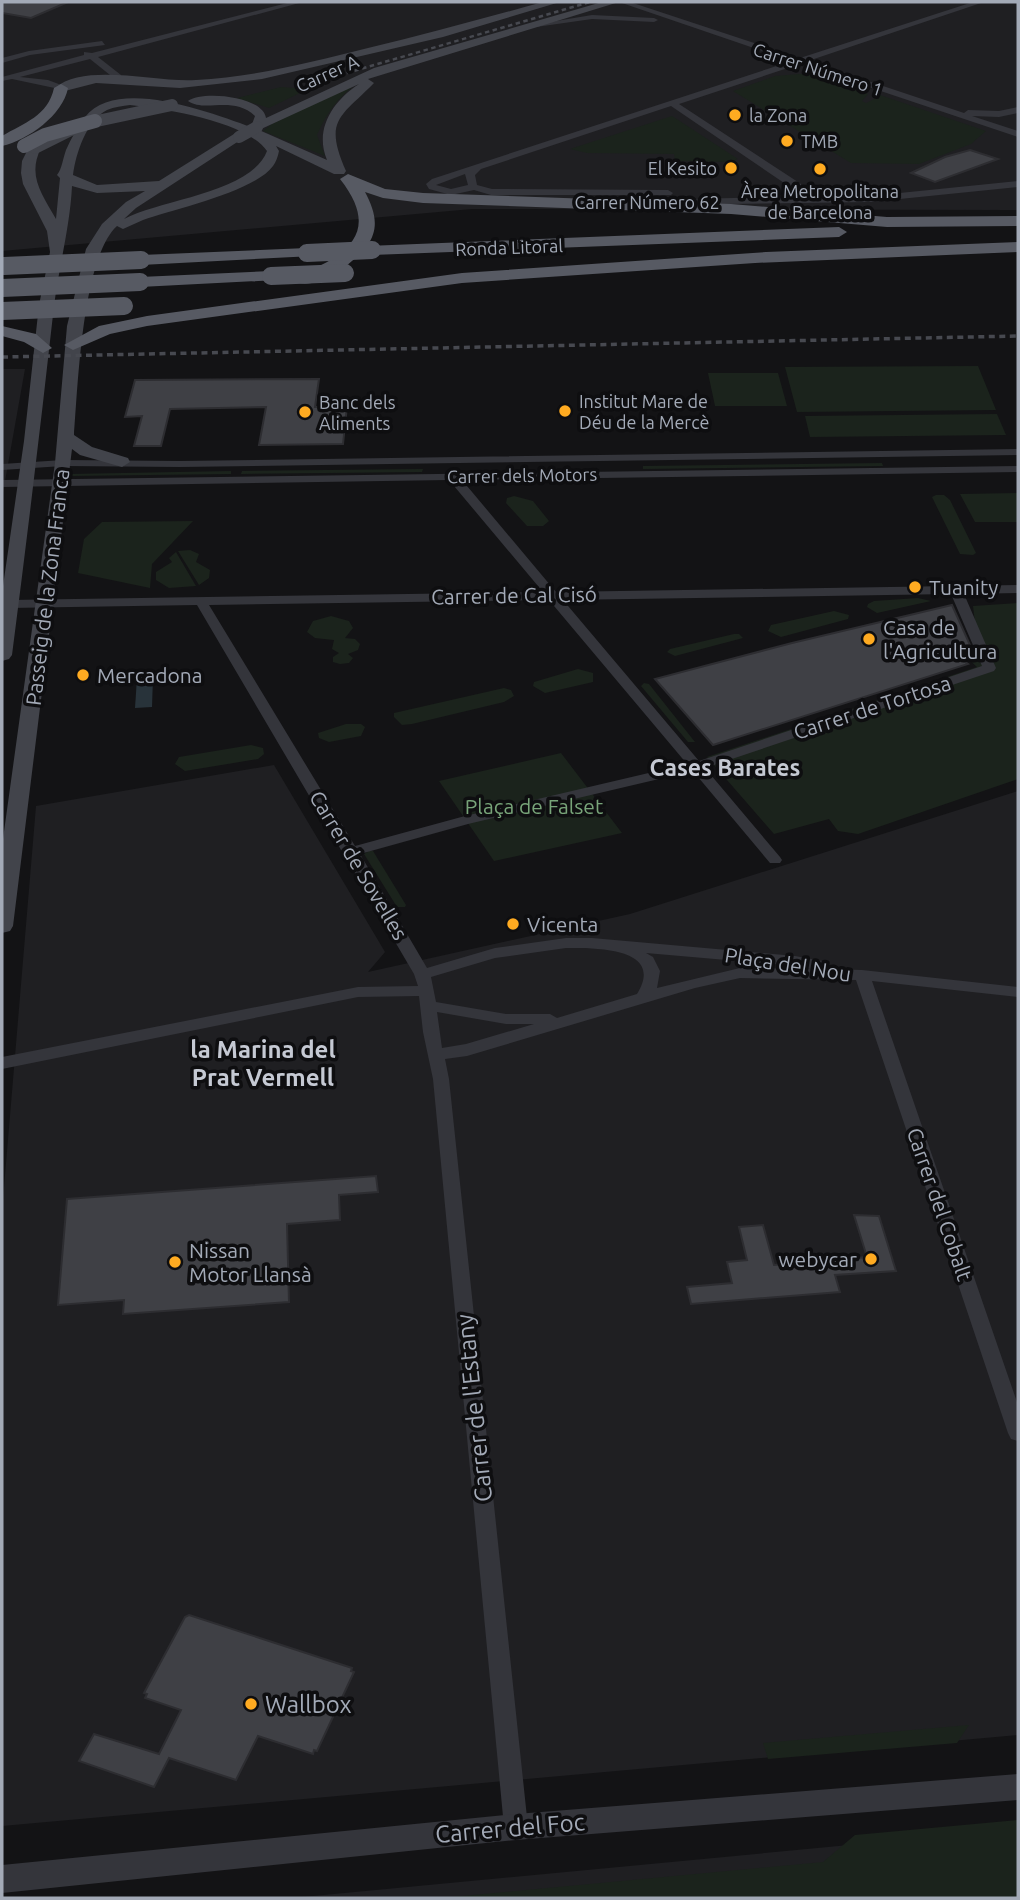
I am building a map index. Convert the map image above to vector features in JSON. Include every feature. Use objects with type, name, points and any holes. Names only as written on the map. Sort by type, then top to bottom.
[{"type":"highway","points":[[5,150],[60,102],[79,98]]},
{"type":"highway","points":[[5,150],[30,147],[45,135],[89,125]]},
{"type":"highway","points":[[339,171],[353,183],[374,191],[407,197],[740,209],[887,222],[1018,223]]},
{"type":"highway","points":[[2,311],[208,300],[262,292],[291,284],[331,268],[350,256],[367,234],[366,209],[353,183]]},
{"type":"highway","name":"Ronda Litoral","points":[[3,266],[1018,223]]},
{"type":"highway","name":"Ronda Litoral","points":[[386,271],[1018,247]]},
{"type":"highway","points":[[73,345],[105,330],[147,321],[413,284],[543,271],[766,257]]},
{"type":"highway","points":[[2,288],[352,273]]},
{"type":"highway","points":[[378,309],[383,299],[413,284]]},
{"type":"highway","points":[[47,294],[61,307],[78,312],[105,318],[147,321]]},
{"type":"highway","points":[[2,331],[30,338],[43,348]]},
{"type":"main road","name":"Carrer A","points":[[89,125],[189,106],[554,2]]},
{"type":"main road","name":"Carrer A","points":[[93,248],[115,219],[159,185],[251,128],[360,78],[613,2]]},
{"type":"main road","points":[[57,246],[66,210],[64,176],[68,158],[89,125],[79,98],[89,79],[114,74],[165,85],[219,82],[271,73],[454,30]]},
{"type":"main road","points":[[339,171],[329,147],[329,131],[349,97],[363,85],[435,54]]},
{"type":"main road","points":[[114,74],[130,87],[251,128],[339,171]]},
{"type":"main road","points":[[79,98],[119,97],[130,87]]},
{"type":"main road","points":[[189,106],[232,102],[249,105],[261,115],[251,128]]},
{"type":"main road","points":[[93,248],[137,216],[230,187],[263,171],[273,156],[271,146],[251,128]]},
{"type":"main road","name":"Passeig de la Zona Franca","points":[[2,655],[43,348],[47,294],[57,246],[48,215],[26,176],[30,147]]},
{"type":"main road","points":[[64,176],[78,185],[95,190],[159,185]]},
{"type":"main road","name":"Passeig de la Zona Franca","points":[[2,926],[61,472],[73,345],[93,248]]},
{"type":"main road","points":[[65,437],[86,451],[122,462]]},
{"type":"street","points":[[2,78],[83,52],[299,2]]},
{"type":"street","name":"Carrer Número 1","points":[[623,2],[1017,135]]},
{"type":"street","points":[[851,200],[798,190],[783,197],[491,192],[474,187],[450,192],[435,189],[431,184],[980,2]]},
{"type":"street","points":[[536,24],[584,17],[626,16],[663,21],[714,34]]},
{"type":"street","points":[[2,61],[24,54],[156,36]]},
{"type":"street","points":[[114,74],[114,60],[156,36]]},
{"type":"street","points":[[2,78],[93,56],[156,36]]},
{"type":"street","points":[[2,53],[41,47],[69,49],[93,56],[114,74]]},
{"type":"street","points":[[746,80],[771,64],[768,53],[822,54]]},
{"type":"street","points":[[746,80],[786,72],[830,73],[822,54]]},
{"type":"street","points":[[2,78],[30,80],[79,98]]},
{"type":"street","points":[[674,104],[793,181],[798,190]]},
{"type":"street","points":[[928,106],[964,113],[1004,114],[1018,110]]},
{"type":"street","points":[[1004,114],[1004,121],[1017,135]]},
{"type":"street","points":[[474,187],[470,174],[477,168]]},
{"type":"street","name":"Carrer Número 62","points":[[527,201],[783,197],[851,200],[1018,184]]},
{"type":"street","name":"Carrer dels Motors","points":[[61,472],[122,462],[1018,452]]},
{"type":"street","points":[[2,467],[27,473],[61,472]]},
{"type":"street","name":"Carrer dels Motors","points":[[27,473],[452,476],[1018,469]]},
{"type":"street","points":[[2,483],[27,473]]},
{"type":"street","points":[[452,476],[775,860]]},
{"type":"street","name":"Carrer de Cal Cisó","points":[[9,604],[1018,589]]},
{"type":"street","name":"Carrer de Tortosa","points":[[349,852],[465,820],[696,766],[989,668],[956,590]]},
{"type":"street","name":"Carrer de Sovelles","points":[[200,600],[422,974],[429,998]]},
{"type":"street","name":"Plaça del Nou","points":[[422,974],[447,970],[478,957],[532,946],[584,943],[795,961],[862,975]]},
{"type":"street","points":[[625,946],[644,957],[654,970],[653,981],[642,999]]},
{"type":"street","name":"Plaça del Nou","points":[[437,1054],[467,1050],[740,972],[862,975]]},
{"type":"street","points":[[862,975],[1018,992]]},
{"type":"street","name":"Carrer del Cobalt","points":[[862,975],[1018,1433]]},
{"type":"street","name":"Plaça del Nou","points":[[2,1063],[358,992],[429,998],[506,1019],[579,1018]]},
{"type":"street","name":"Carrer de l'Estany","points":[[429,998],[430,1026],[437,1054],[516,1827]]},
{"type":"street","name":"Carrer del Foc","points":[[2,1879],[516,1827],[1018,1787]]},
{"type":"shaded area","points":[[2,2],[1018,2],[1018,210],[472,209],[2,251]]},
{"type":"shaded area","points":[[2,369],[25,369],[2,498]]},
{"type":"shaded area","points":[[153,677],[152,707],[135,708],[137,678]]},
{"type":"shaded area","points":[[274,765],[385,952],[368,972],[630,914],[1018,791],[1018,1735],[2,1826],[2,1211],[36,806]]},
{"type":"shaded area","points":[[1018,1829],[1018,1898],[292,1898]]},
{"type":"green space","points":[[800,74],[826,77],[851,86],[868,94],[862,101],[866,103],[876,98],[877,94],[986,131],[971,144],[919,164],[851,163],[733,91],[775,76]]},
{"type":"green space","points":[[360,81],[329,112],[317,135],[325,156],[263,131],[272,124]]},
{"type":"green space","points":[[281,87],[308,89],[269,108],[237,98]]},
{"type":"green space","points":[[672,116],[738,159],[730,162],[675,161],[674,154],[587,153],[570,149]]},
{"type":"green space","points":[[978,366],[996,410],[797,412],[785,367]]},
{"type":"green space","points":[[708,373],[778,373],[787,406],[715,406]]},
{"type":"green space","points":[[997,414],[1006,435],[810,437],[805,416]]},
{"type":"green space","points":[[882,463],[883,466],[643,469],[643,466]]},
{"type":"green space","points":[[423,469],[422,472],[241,474],[242,471]]},
{"type":"green space","points":[[231,471],[231,474],[69,474]]},
{"type":"green space","points":[[1018,493],[1018,522],[975,522],[960,494]]},
{"type":"green space","points":[[944,495],[950,500],[976,553],[973,555],[960,554],[932,497]]},
{"type":"green space","points":[[514,496],[533,501],[549,521],[543,526],[527,526],[506,503],[507,498]]},
{"type":"green space","points":[[193,521],[152,564],[150,588],[78,573],[84,539],[102,522]]},
{"type":"green space","points":[[190,550],[199,554],[196,562],[210,570],[209,578],[199,585],[178,551]]},
{"type":"green space","points":[[176,552],[196,586],[169,588],[156,580],[156,572],[172,562],[169,558]]},
{"type":"green space","points":[[918,598],[931,601],[877,613],[867,607],[874,601]]},
{"type":"green space","points":[[1018,603],[1018,779],[858,834],[838,831],[829,819],[774,834],[707,757],[977,667],[961,652],[978,647],[973,606]]},
{"type":"green space","points":[[834,611],[849,615],[848,619],[781,637],[768,631],[771,625]]},
{"type":"green space","points":[[331,616],[349,621],[353,628],[345,638],[355,639],[360,644],[358,650],[348,654],[353,658],[349,663],[333,662],[333,657],[339,653],[332,649],[334,640],[315,638],[307,632],[313,621]]},
{"type":"green space","points":[[734,634],[743,638],[675,656],[667,652],[670,649]]},
{"type":"green space","points":[[578,669],[593,673],[593,682],[545,693],[533,686],[534,682]]},
{"type":"green space","points":[[644,683],[649,684],[695,742],[688,742],[641,686]]},
{"type":"green space","points":[[504,688],[511,690],[514,696],[504,702],[412,724],[402,725],[394,717],[394,713]]},
{"type":"green space","points":[[346,724],[361,724],[365,727],[361,736],[329,742],[319,738],[318,733]]},
{"type":"green space","points":[[251,745],[263,748],[264,754],[258,759],[185,771],[175,764],[179,757]]},
{"type":"green space","name":"Plaça de Falset","points":[[561,753],[622,833],[494,861],[439,781]]},
{"type":"green space","points":[[373,851],[405,907],[397,907],[364,854]]},
{"type":"green space","points":[[969,1725],[957,1743],[768,1759],[763,1743]]},
{"type":"green space","points":[[1018,1820],[1018,1898],[442,1898],[823,1862],[855,1835]]},
{"type":"building","points":[[2,2],[68,2],[31,18],[2,13]]},
{"type":"building","name":"Àrea Metropolitana de Barcelona","points":[[970,150],[998,159],[935,182],[911,173],[945,157]]},
{"type":"building","name":"Banc dels Aliments","points":[[319,379],[315,407],[347,406],[343,444],[259,445],[266,407],[170,409],[161,446],[134,446],[142,416],[125,417],[135,380]]},
{"type":"building","points":[[952,605],[970,645],[948,650],[968,664],[713,745],[655,679],[792,643]]},
{"type":"building","name":"Nissan Motor Llansà","points":[[376,1176],[378,1192],[339,1195],[340,1220],[287,1224],[289,1302],[123,1314],[124,1300],[58,1305],[67,1199]]},
{"type":"building","name":"webycar","points":[[854,1215],[879,1216],[896,1271],[835,1275],[840,1292],[691,1304],[687,1287],[732,1283],[727,1262],[747,1260],[739,1227],[763,1225],[774,1265],[867,1257]]},
{"type":"building","name":"Wallbox","points":[[189,1615],[352,1668],[351,1671],[354,1672],[317,1751],[314,1750],[313,1754],[258,1736],[236,1780],[169,1758],[154,1787],[79,1761],[94,1734],[159,1754],[181,1710],[145,1698],[147,1694],[144,1693],[185,1617]]},
{"type":"railway","points":[[316,82],[590,2]]},
{"type":"railway","points":[[2,357],[1018,336]]},
{"type":"place","name":"la Zona","points":[[735,115]]},
{"type":"place","name":"TMB","points":[[787,141]]},
{"type":"place","name":"El Kesito","points":[[731,168]]},
{"type":"place","name":"Àrea Metropolitana de Barcelona","points":[[820,169]]},
{"type":"place","name":"Institut Mare de Déu de la Mercè","points":[[565,411]]},
{"type":"place","name":"Banc dels Aliments","points":[[305,412]]},
{"type":"place","name":"Tuanity","points":[[915,587]]},
{"type":"place","name":"Casa de l'Agricultura","points":[[869,639]]},
{"type":"place","name":"Mercadona","points":[[83,675]]},
{"type":"place","name":"Vicenta","points":[[513,924]]},
{"type":"place","name":"webycar","points":[[871,1259]]},
{"type":"place","name":"Nissan Motor Llansà","points":[[175,1262]]},
{"type":"place","name":"Wallbox","points":[[251,1704]]},
{"type":"district","name":"Cases Barates","points":[[725,767]]},
{"type":"district","name":"la Marina del Prat Vermell","points":[[263,1063]]}]
